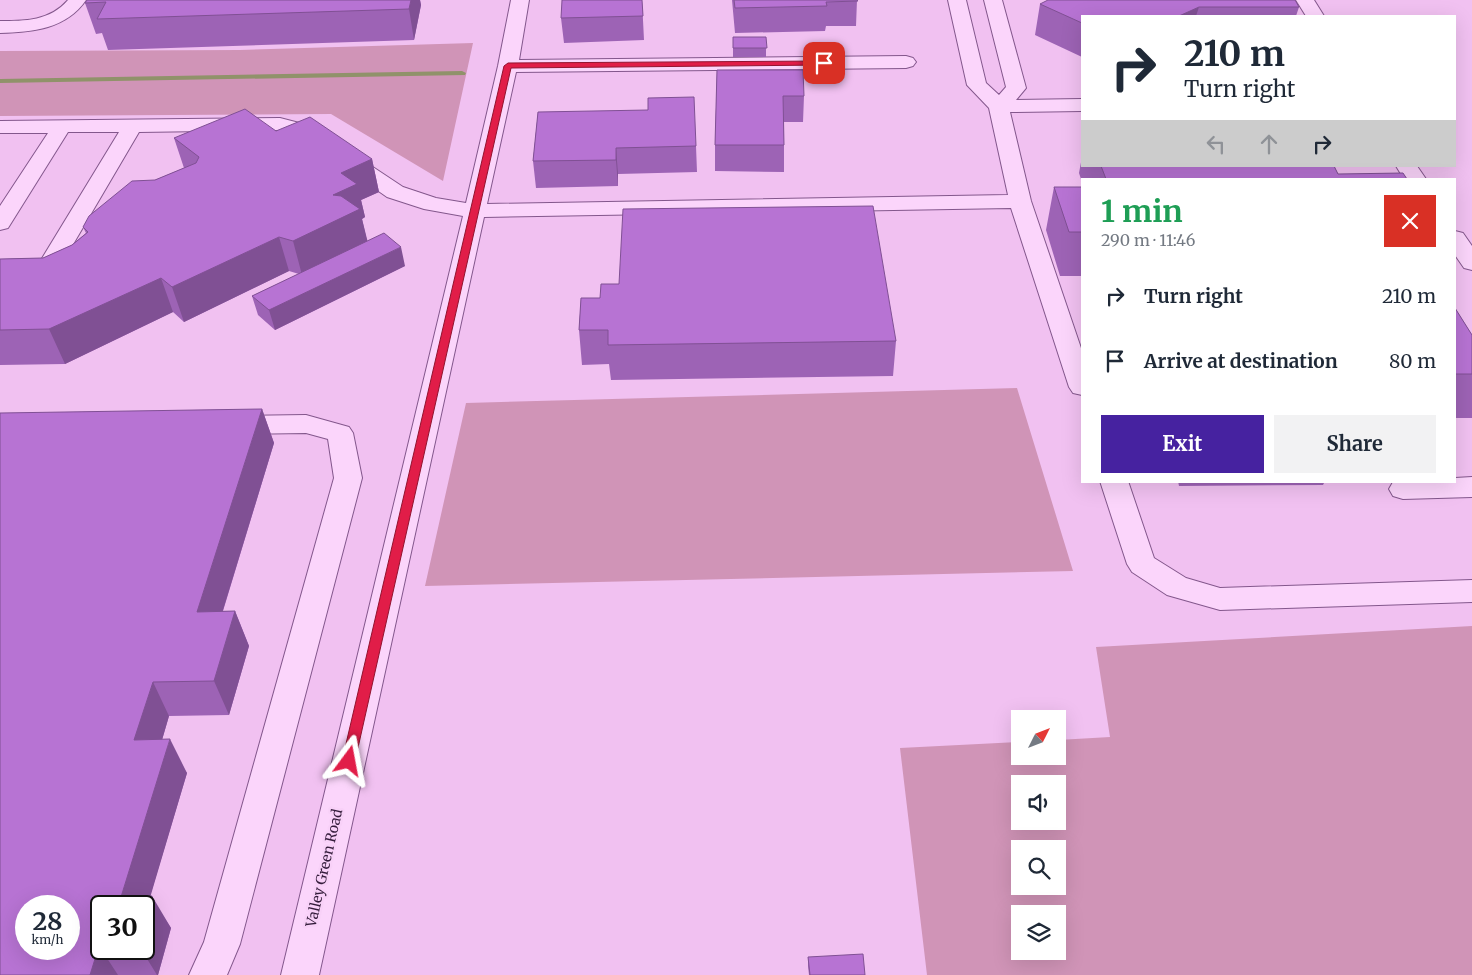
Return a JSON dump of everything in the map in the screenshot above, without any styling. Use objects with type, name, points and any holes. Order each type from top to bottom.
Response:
[{"type":"street","points":[[0,27],[32,27],[50,21],[70,11],[77,0]]},
{"type":"street","name":"Valley Green Road","points":[[300,975],[508,66],[520,0]]},
{"type":"street","points":[[957,0],[977,86],[999,106],[1020,201],[1081,384]]},
{"type":"street","points":[[993,0],[1016,88],[999,106]]},
{"type":"street","points":[[1305,0],[1314,15]]},
{"type":"street","points":[[508,66],[906,62]]},
{"type":"street","points":[[999,106],[1081,105]]},
{"type":"street","points":[[0,127],[280,124],[304,130],[395,192],[432,204],[475,211],[1020,201]]},
{"type":"street","points":[[0,275],[16,275],[50,265],[133,125]]},
{"type":"street","points":[[0,223],[62,126]]},
{"type":"street","points":[[1407,167],[1414,178]]},
{"type":"street","points":[[1456,239],[1472,263]]},
{"type":"street","points":[[208,425],[306,424],[340,433],[348,478],[222,944],[208,975]]},
{"type":"street","points":[[1115,483],[1142,564],[1177,587],[1220,599],[1472,591]]},
{"type":"street","points":[[1403,489],[1472,487]]},
{"type":"shaded area","points":[[473,43],[443,181],[331,114],[0,116],[0,51],[240,50]]},
{"type":"shaded area","points":[[1017,388],[1073,571],[425,586],[466,403]]},
{"type":"shaded area","points":[[1472,626],[1472,975],[927,975],[900,748],[1011,742],[1011,765],[1066,765],[1066,740],[1110,737],[1096,647]]},
{"type":"building","points":[[87,0],[411,0],[409,9],[97,19],[106,2],[85,3]]},
{"type":"building","points":[[562,0],[642,0],[643,16],[561,18]]},
{"type":"building","points":[[734,0],[858,1],[826,2],[827,6],[735,8]]},
{"type":"building","points":[[1048,0],[1295,0],[1299,7],[1199,7],[1181,15],[1081,15],[1081,23],[1040,4]]},
{"type":"building","points":[[733,37],[766,37],[767,48],[733,48]]},
{"type":"building","points":[[717,70],[803,70],[804,96],[783,96],[784,145],[715,145]]},
{"type":"building","points":[[694,97],[696,146],[616,148],[616,160],[533,161],[538,112],[648,110],[648,98]]},
{"type":"building","points":[[245,109],[276,131],[310,117],[372,159],[341,173],[357,184],[333,195],[341,196],[360,209],[293,241],[279,237],[172,287],[161,278],[49,329],[0,330],[0,259],[43,258],[72,245],[88,232],[83,227],[89,216],[132,181],[155,180],[196,163],[199,157],[174,138]]},
{"type":"building","points":[[1101,167],[1334,167],[1338,174],[1403,173],[1406,178],[1106,178]]},
{"type":"building","points":[[1054,187],[1081,187],[1081,232],[1069,232]]},
{"type":"building","points":[[873,206],[896,341],[608,345],[608,330],[579,330],[581,298],[600,298],[601,284],[619,284],[623,209]]},
{"type":"building","points":[[384,233],[401,247],[269,310],[252,296]]},
{"type":"building","points":[[1456,310],[1472,335],[1472,374],[1456,374]]},
{"type":"building","points":[[262,409],[197,612],[235,611],[214,681],[153,682],[134,740],[170,739],[122,895],[90,895],[90,960],[95,960],[90,975],[0,975],[0,413]]},
{"type":"building","points":[[863,954],[865,975],[810,975],[808,957]]},
{"type":"waterway","points":[[0,81],[462,73]]},
{"type":"route","points":[[349,761],[508,66],[824,63]]}]
